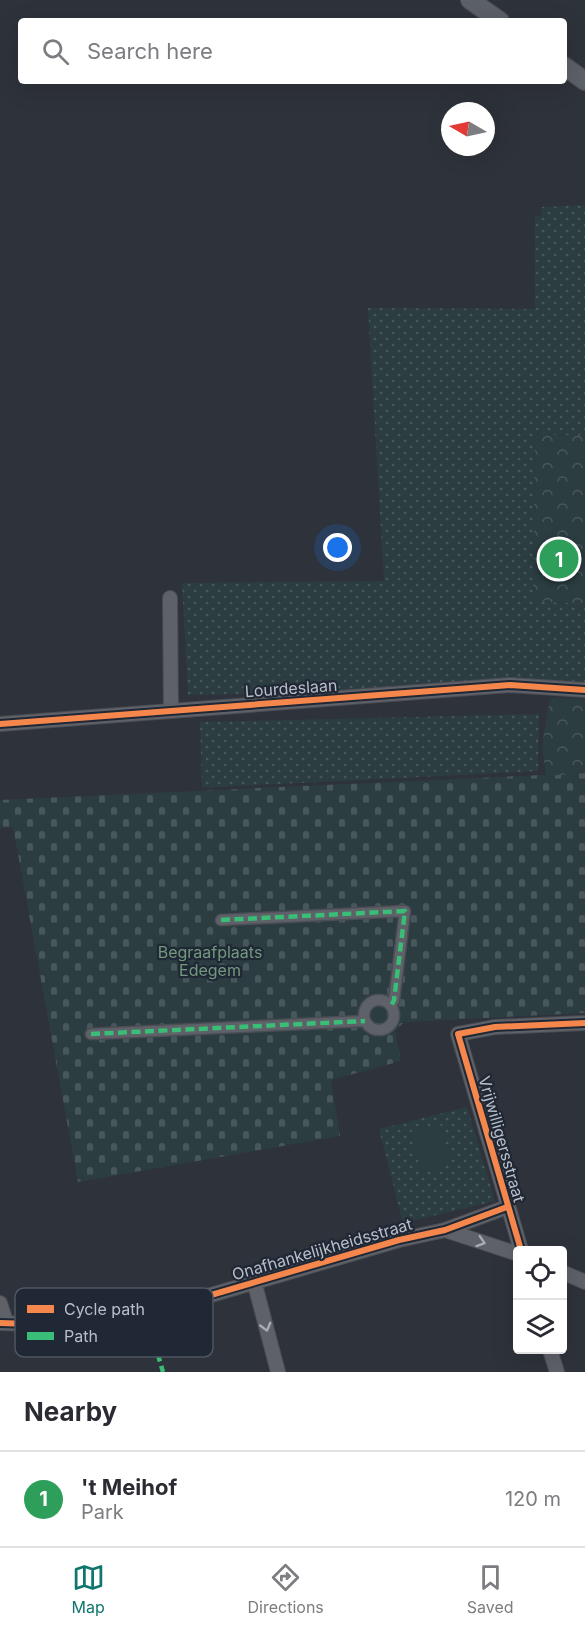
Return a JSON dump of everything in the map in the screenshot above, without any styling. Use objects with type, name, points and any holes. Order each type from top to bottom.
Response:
[{"type":"main road","points":[[470,0],[496,18]]},
{"type":"main road","points":[[567,68],[585,81]]},
{"type":"street","points":[[170,598],[171,711]]},
{"type":"street","name":"Lourdeslaan","points":[[0,724],[510,684],[585,690]]},
{"type":"street","points":[[221,920],[405,911],[394,1000],[391,1006]]},
{"type":"street","points":[[91,1034],[365,1022],[376,1030],[386,1028],[393,1021],[391,1006],[383,1000],[373,1001],[366,1007],[365,1022]]},
{"type":"street","name":"Vrijwilligersstraat","points":[[519,1246],[458,1035],[495,1027],[585,1023]]},
{"type":"street","name":"Onafhankelijkheidsstraat","points":[[213,1294],[399,1240],[446,1230],[507,1207]]},
{"type":"street","points":[[446,1230],[513,1252]]},
{"type":"street","points":[[567,1274],[585,1282]]},
{"type":"street","points":[[254,1281],[278,1372]]},
{"type":"street","points":[[0,1303],[3,1323]]},
{"type":"street","points":[[551,1354],[557,1372]]},
{"type":"green space","points":[[585,205],[585,436],[535,434],[533,601],[585,604],[585,689],[188,695],[182,583],[384,581],[368,308],[535,309],[535,216],[541,216],[542,207]]},
{"type":"green space","points":[[535,434],[585,436],[585,604],[533,601]]},
{"type":"green space","points":[[550,698],[585,699],[585,773],[546,776],[542,746]]},
{"type":"green space","points":[[539,714],[538,771],[202,788],[200,722]]},
{"type":"green space","name":"Begraafplaats Edegem","points":[[585,773],[585,1013],[404,1022],[395,1031],[401,1061],[331,1080],[340,1136],[78,1182],[13,827],[0,828],[0,800]]},
{"type":"green space","points":[[467,1107],[495,1201],[403,1223],[379,1129]]},
{"type":"green space","points":[[440,1123],[451,1164],[421,1172],[410,1132]]},
{"type":"marked path","points":[[221,920],[405,911],[394,1000],[391,1006]]},
{"type":"marked path","points":[[91,1034],[365,1021]]},
{"type":"marked path","points":[[159,1357],[163,1372]]},
{"type":"cycle path","points":[[0,724],[510,685],[585,690]]},
{"type":"cycle path","points":[[520,1246],[458,1034],[495,1027],[585,1023]]},
{"type":"cycle path","points":[[213,1294],[399,1240],[445,1230],[507,1207]]},
{"type":"cycle path","points":[[0,1323],[15,1323]]},
{"type":"place","name":"'t Meihof","points":[[559,559]]}]
